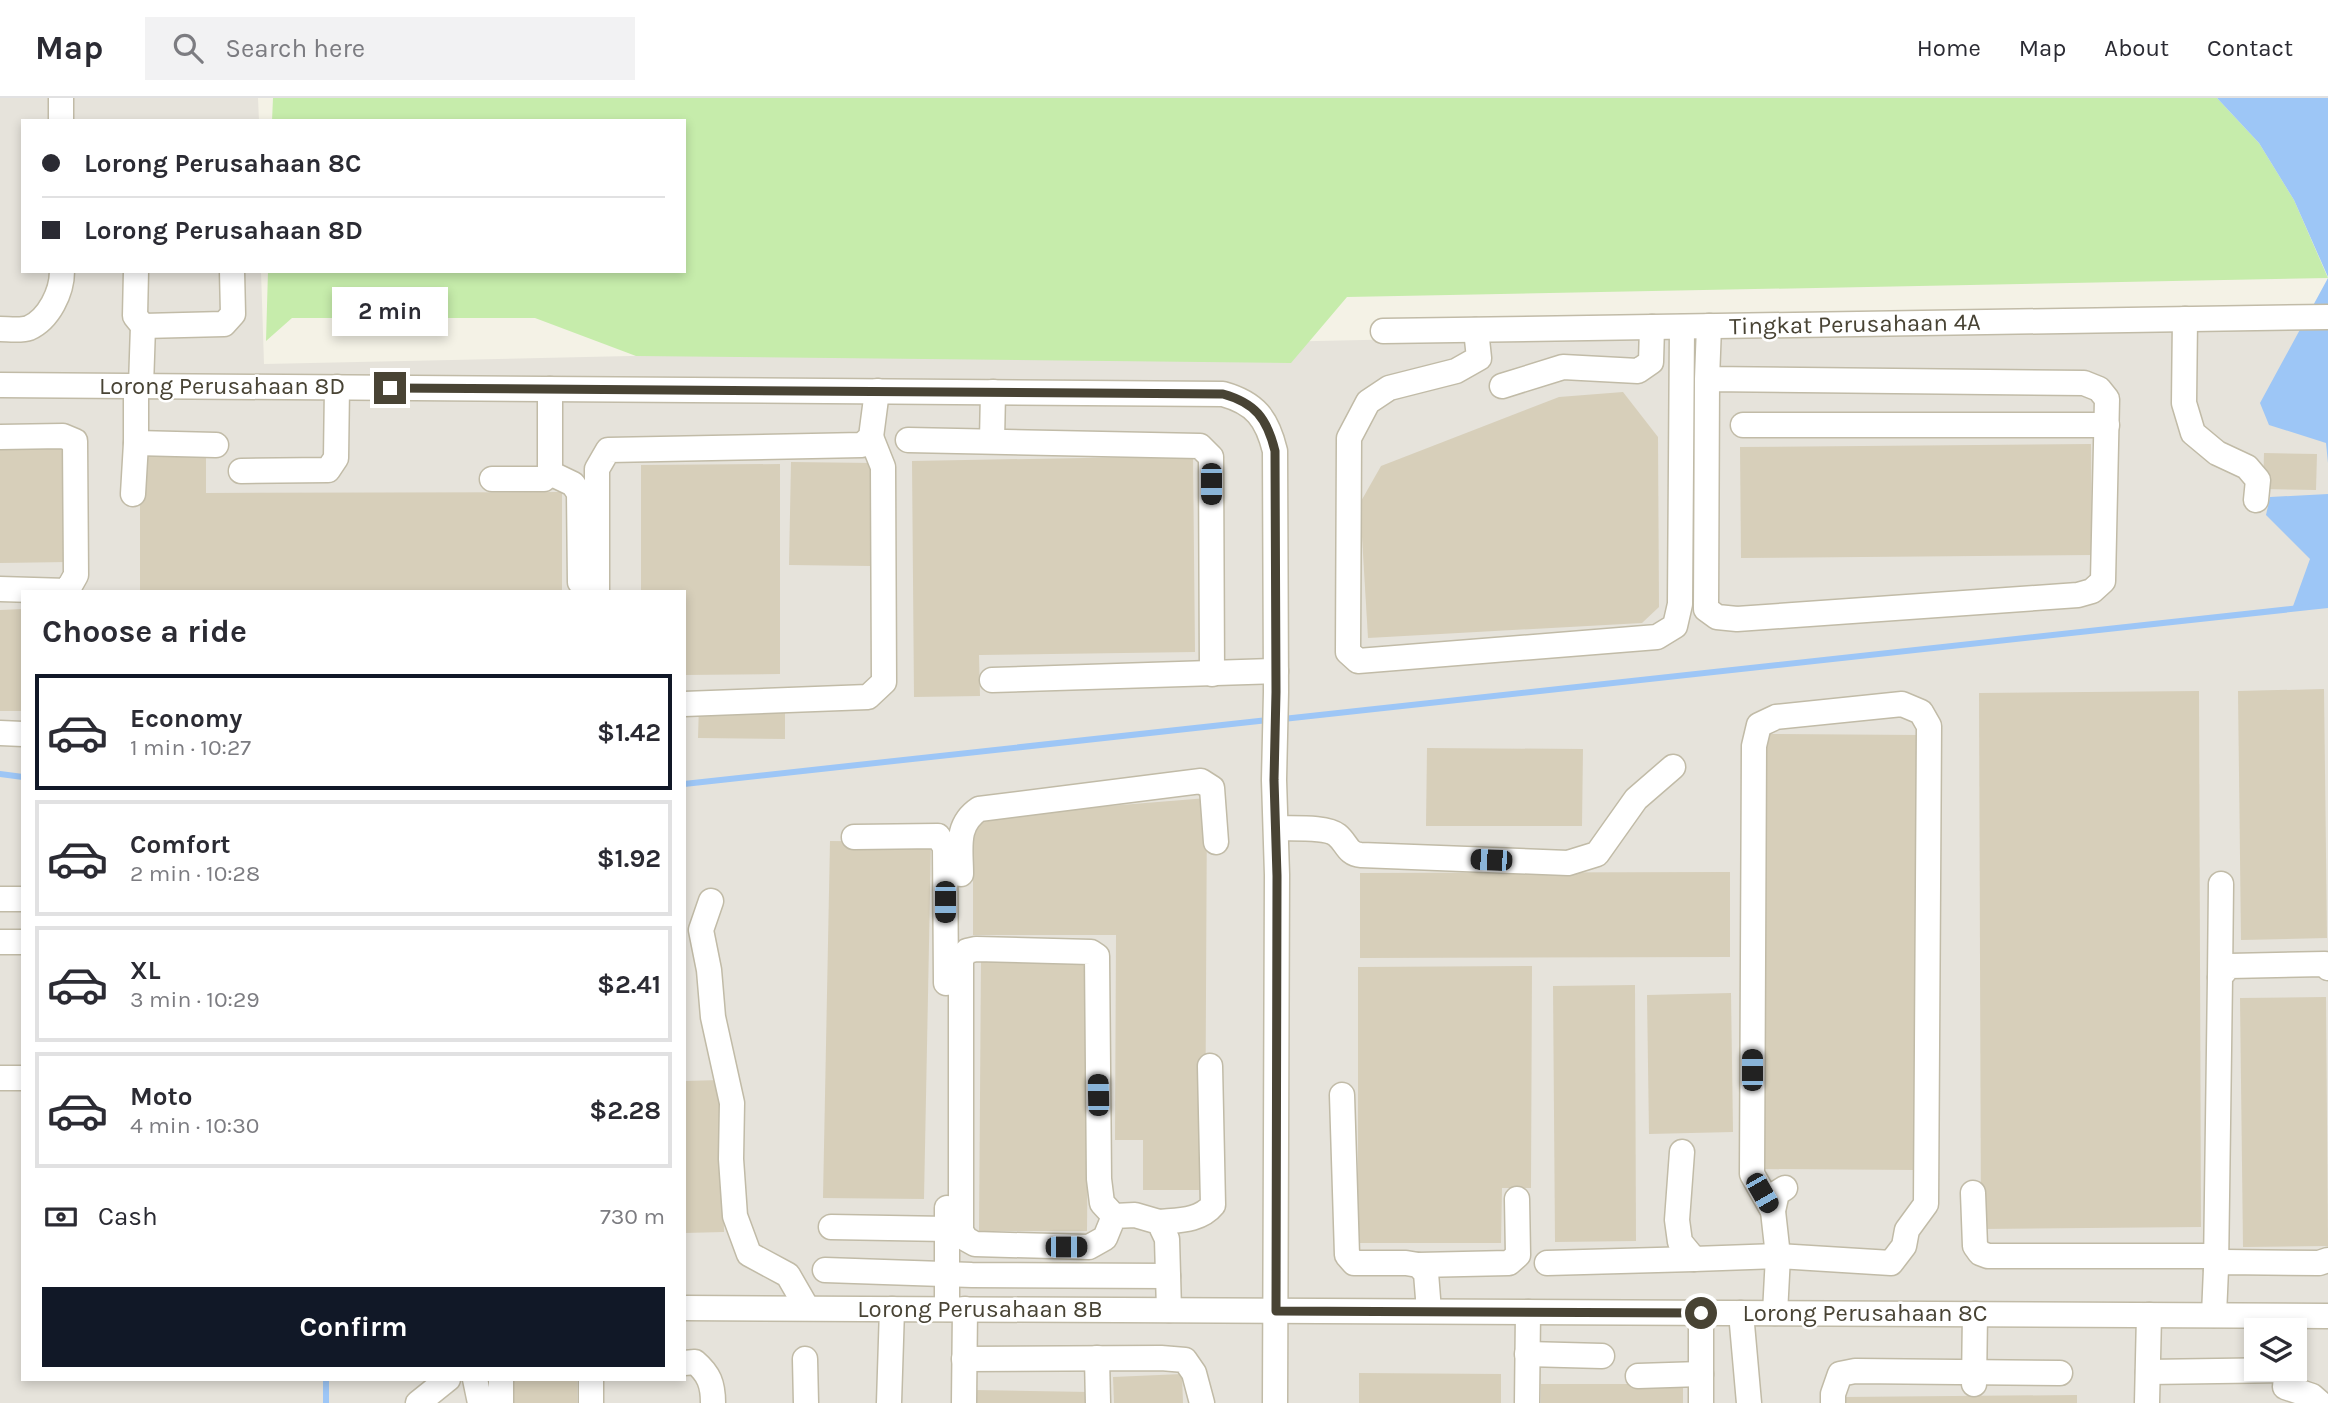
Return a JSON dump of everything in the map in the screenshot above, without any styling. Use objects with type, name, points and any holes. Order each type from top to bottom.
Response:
[{"type":"street","points":[[61,98],[61,119]]},
{"type":"street","points":[[0,329],[28,328],[50,311],[62,273]]},
{"type":"street","points":[[133,494],[142,326],[135,316],[136,273]]},
{"type":"street","points":[[142,326],[224,324],[233,314],[232,273]]},
{"type":"street","name":"Tingkat Perusahaan 4A","points":[[1383,331],[2328,317]]},
{"type":"street","points":[[2185,319],[2184,403],[2193,433],[2217,453],[2247,467],[2258,480],[2256,500]]},
{"type":"street","points":[[1707,379],[2084,383],[2099,389],[2108,399],[2103,581],[2092,591],[2078,594],[1737,619],[1717,617],[1706,609],[1707,379],[1709,326]]},
{"type":"street","points":[[1502,386],[1563,367],[1638,371],[1651,362],[1652,327]]},
{"type":"street","points":[[1476,330],[1479,358],[1456,371],[1389,388],[1368,402],[1349,438],[1348,652],[1358,662],[1657,637],[1675,626],[1680,604],[1682,327]]},
{"type":"street","name":"Lorong Perusahaan 8D","points":[[0,385],[1223,394],[1241,399],[1258,412],[1270,429],[1275,451],[1276,681]]},
{"type":"street","points":[[241,471],[328,470],[336,458],[337,387]]},
{"type":"street","points":[[492,479],[544,479],[550,473],[550,389]]},
{"type":"street","points":[[686,704],[868,698],[884,682],[883,467],[871,437],[877,391]]},
{"type":"street","points":[[992,441],[993,392]]},
{"type":"street","points":[[1743,425],[2107,425]]},
{"type":"street","points":[[0,437],[63,436],[75,442],[76,575],[68,590]]},
{"type":"street","points":[[597,590],[597,469],[608,450],[862,445],[871,437]]},
{"type":"street","points":[[908,440],[1199,446],[1211,457],[1212,674]]},
{"type":"street","points":[[136,443],[216,445]]},
{"type":"street","points":[[550,473],[573,484],[579,493],[580,590]]},
{"type":"street","points":[[0,589],[34,590]]},
{"type":"street","points":[[992,680],[1212,674],[1276,681],[1275,1403]]},
{"type":"street","points":[[1547,1263],[1778,1256],[1891,1263],[1903,1247],[1907,1230],[1926,1204],[1929,726],[1921,712],[1902,704],[1776,717],[1759,725],[1754,746],[1752,1174],[1773,1211]]},
{"type":"street","points":[[0,733],[21,734]]},
{"type":"street","points":[[1276,828],[1329,831],[1338,835],[1354,855],[1568,863],[1597,854],[1636,799],[1673,767]]},
{"type":"street","points":[[1114,1216],[1105,1238],[1088,1247],[975,1244],[966,1239],[961,1231],[961,832],[968,817],[979,809],[1201,781],[1212,788],[1216,842]]},
{"type":"street","points":[[854,837],[938,836],[945,847],[947,1273],[964,1359],[964,1403]]},
{"type":"street","points":[[2214,1315],[2221,884]]},
{"type":"street","points":[[0,899],[21,899]]},
{"type":"street","points":[[710,901],[701,930],[709,970],[715,1028],[732,1103],[731,1159],[735,1216],[749,1254],[788,1275],[807,1308]]},
{"type":"street","points":[[0,942],[21,942]]},
{"type":"street","points":[[961,959],[967,951],[976,949],[1091,952],[1097,956],[1099,1179],[1102,1203],[1114,1216]]},
{"type":"street","points":[[2220,977],[2229,966],[2325,964],[2328,968]]},
{"type":"street","points":[[1114,1216],[1135,1215],[1159,1222],[1194,1218],[1206,1213],[1213,1205],[1210,1066]]},
{"type":"street","points":[[0,1077],[21,1078]]},
{"type":"street","points":[[1342,1095],[1347,1255],[1354,1263],[1509,1264],[1518,1255],[1517,1199]]},
{"type":"street","points":[[1682,1152],[1677,1220],[1680,1242],[1694,1259]]},
{"type":"street","points":[[1774,1313],[1778,1256],[1773,1211],[1777,1192],[1785,1188]]},
{"type":"street","points":[[1973,1193],[1975,1246],[1980,1253],[1989,1256],[2216,1262],[2319,1263],[2328,1260]]},
{"type":"street","points":[[1159,1222],[1167,1239],[1169,1310]]},
{"type":"street","points":[[831,1227],[947,1229]]},
{"type":"street","points":[[1418,1265],[1426,1273],[1429,1311]]},
{"type":"street","points":[[825,1270],[1168,1276]]},
{"type":"street","name":"Lorong Perusahaan 8B","points":[[686,1308],[1276,1311]]},
{"type":"street","points":[[889,1403],[892,1309]]},
{"type":"street","name":"Lorong Perusahaan 8C","points":[[1276,1311],[2214,1315],[2244,1318]]},
{"type":"street","points":[[1527,1403],[1528,1312]]},
{"type":"street","points":[[1701,1313],[1701,1403]]},
{"type":"street","points":[[1741,1313],[1749,1403]]},
{"type":"street","points":[[1974,1378],[1975,1314]]},
{"type":"street","points":[[2147,1403],[2149,1315]]},
{"type":"street","name":"Lorong Perusahaan 8C","points":[[2307,1320],[2328,1316]]},
{"type":"street","points":[[1527,1354],[1602,1356]]},
{"type":"street","points":[[1097,1358],[1098,1403]]},
{"type":"street","points":[[805,1359],[806,1403]]},
{"type":"street","points":[[964,1359],[1185,1360],[1194,1373],[1202,1403]]},
{"type":"street","points":[[686,1363],[695,1362],[708,1374],[713,1403]]},
{"type":"street","points":[[2148,1372],[2244,1370]]},
{"type":"street","points":[[1833,1403],[1840,1374],[1855,1371],[1974,1378],[2060,1373]]},
{"type":"street","points":[[1638,1376],[1701,1374]]},
{"type":"street","points":[[418,1403],[446,1381]]},
{"type":"street","points":[[475,1381],[480,1403]]},
{"type":"street","points":[[501,1381],[501,1403]]},
{"type":"street","points":[[591,1381],[591,1403]]},
{"type":"street","points":[[2286,1381],[2285,1388],[2312,1396],[2320,1403]]},
{"type":"shaded area","points":[[0,98],[258,98],[259,119],[21,119],[21,273],[261,273],[264,364],[2328,319],[2328,1403],[0,1403]]},
{"type":"green space","points":[[273,98],[2217,98],[2259,143],[2294,200],[2328,278],[1347,297],[1291,363],[636,356],[535,318],[292,318],[266,341],[268,273],[686,273],[686,119],[272,119]]},
{"type":"water","points":[[2217,98],[2328,98],[2328,277],[2294,200],[2259,143]]},
{"type":"water","points":[[2328,278],[2328,463],[2326,443],[2269,425],[2260,403]]},
{"type":"water","points":[[2328,494],[2328,605],[2292,609],[2310,559],[2266,515],[2270,497]]},
{"type":"building","points":[[1623,392],[1658,437],[1659,607],[1642,623],[1368,638],[1360,503],[1381,466],[1559,397]]},
{"type":"building","points":[[2091,444],[2092,555],[1741,558],[1740,447]]},
{"type":"building","points":[[66,448],[68,562],[0,563],[0,450]]},
{"type":"building","points":[[2264,453],[2317,454],[2316,490],[2263,489]]},
{"type":"building","points":[[140,456],[206,456],[206,493],[562,492],[562,590],[140,590]]},
{"type":"building","points":[[1193,456],[1195,652],[979,655],[980,696],[914,697],[912,461]]},
{"type":"building","points":[[791,462],[873,463],[871,566],[789,565]]},
{"type":"building","points":[[780,464],[780,674],[686,675],[686,590],[641,590],[641,465]]},
{"type":"building","points":[[21,609],[21,711],[0,711],[0,610]]},
{"type":"building","points":[[2324,689],[2327,938],[2241,940],[2238,691]]},
{"type":"building","points":[[2199,691],[2201,1227],[1981,1229],[1979,693]]},
{"type":"building","points":[[699,705],[785,706],[785,739],[698,738]]},
{"type":"building","points":[[1764,734],[1920,735],[1916,1170],[1760,1169]]},
{"type":"building","points":[[1427,748],[1583,749],[1582,826],[1426,826]]},
{"type":"building","points":[[1207,798],[1205,1190],[1143,1190],[1143,1140],[1115,1140],[1116,935],[973,935],[973,817]]},
{"type":"building","points":[[830,841],[931,842],[924,1199],[823,1198]]},
{"type":"building","points":[[1730,872],[1730,957],[1360,958],[1360,873]]},
{"type":"building","points":[[981,961],[1089,961],[1087,1231],[979,1231]]},
{"type":"building","points":[[1532,966],[1531,1188],[1502,1188],[1501,1243],[1358,1243],[1358,967]]},
{"type":"building","points":[[1635,985],[1636,1241],[1555,1242],[1553,986]]},
{"type":"building","points":[[1731,993],[1733,1132],[1649,1134],[1647,995]]},
{"type":"building","points":[[2326,997],[2328,1246],[2243,1247],[2240,998]]},
{"type":"building","points":[[721,1080],[724,1232],[686,1233],[686,1081]]},
{"type":"building","points":[[1359,1373],[1501,1374],[1501,1403],[1359,1403]]},
{"type":"building","points":[[1182,1374],[1183,1403],[1114,1403],[1113,1377]]},
{"type":"building","points":[[510,1381],[577,1381],[577,1403],[510,1403]]},
{"type":"building","points":[[1541,1384],[1683,1384],[1683,1403],[1541,1403]]},
{"type":"building","points":[[974,1390],[1090,1392],[1090,1403],[973,1403]]},
{"type":"building","points":[[2077,1395],[2077,1403],[1844,1403],[1844,1397]]},
{"type":"waterway","points":[[1283,719],[2328,605]]},
{"type":"waterway","points":[[686,784],[1268,720]]},
{"type":"waterway","points":[[0,774],[21,777]]},
{"type":"waterway","points":[[326,1381],[326,1403]]},
{"type":"route","points":[[390,388],[1223,394],[1241,399],[1258,412],[1270,429],[1275,451],[1276,1311],[1701,1313]]}]
